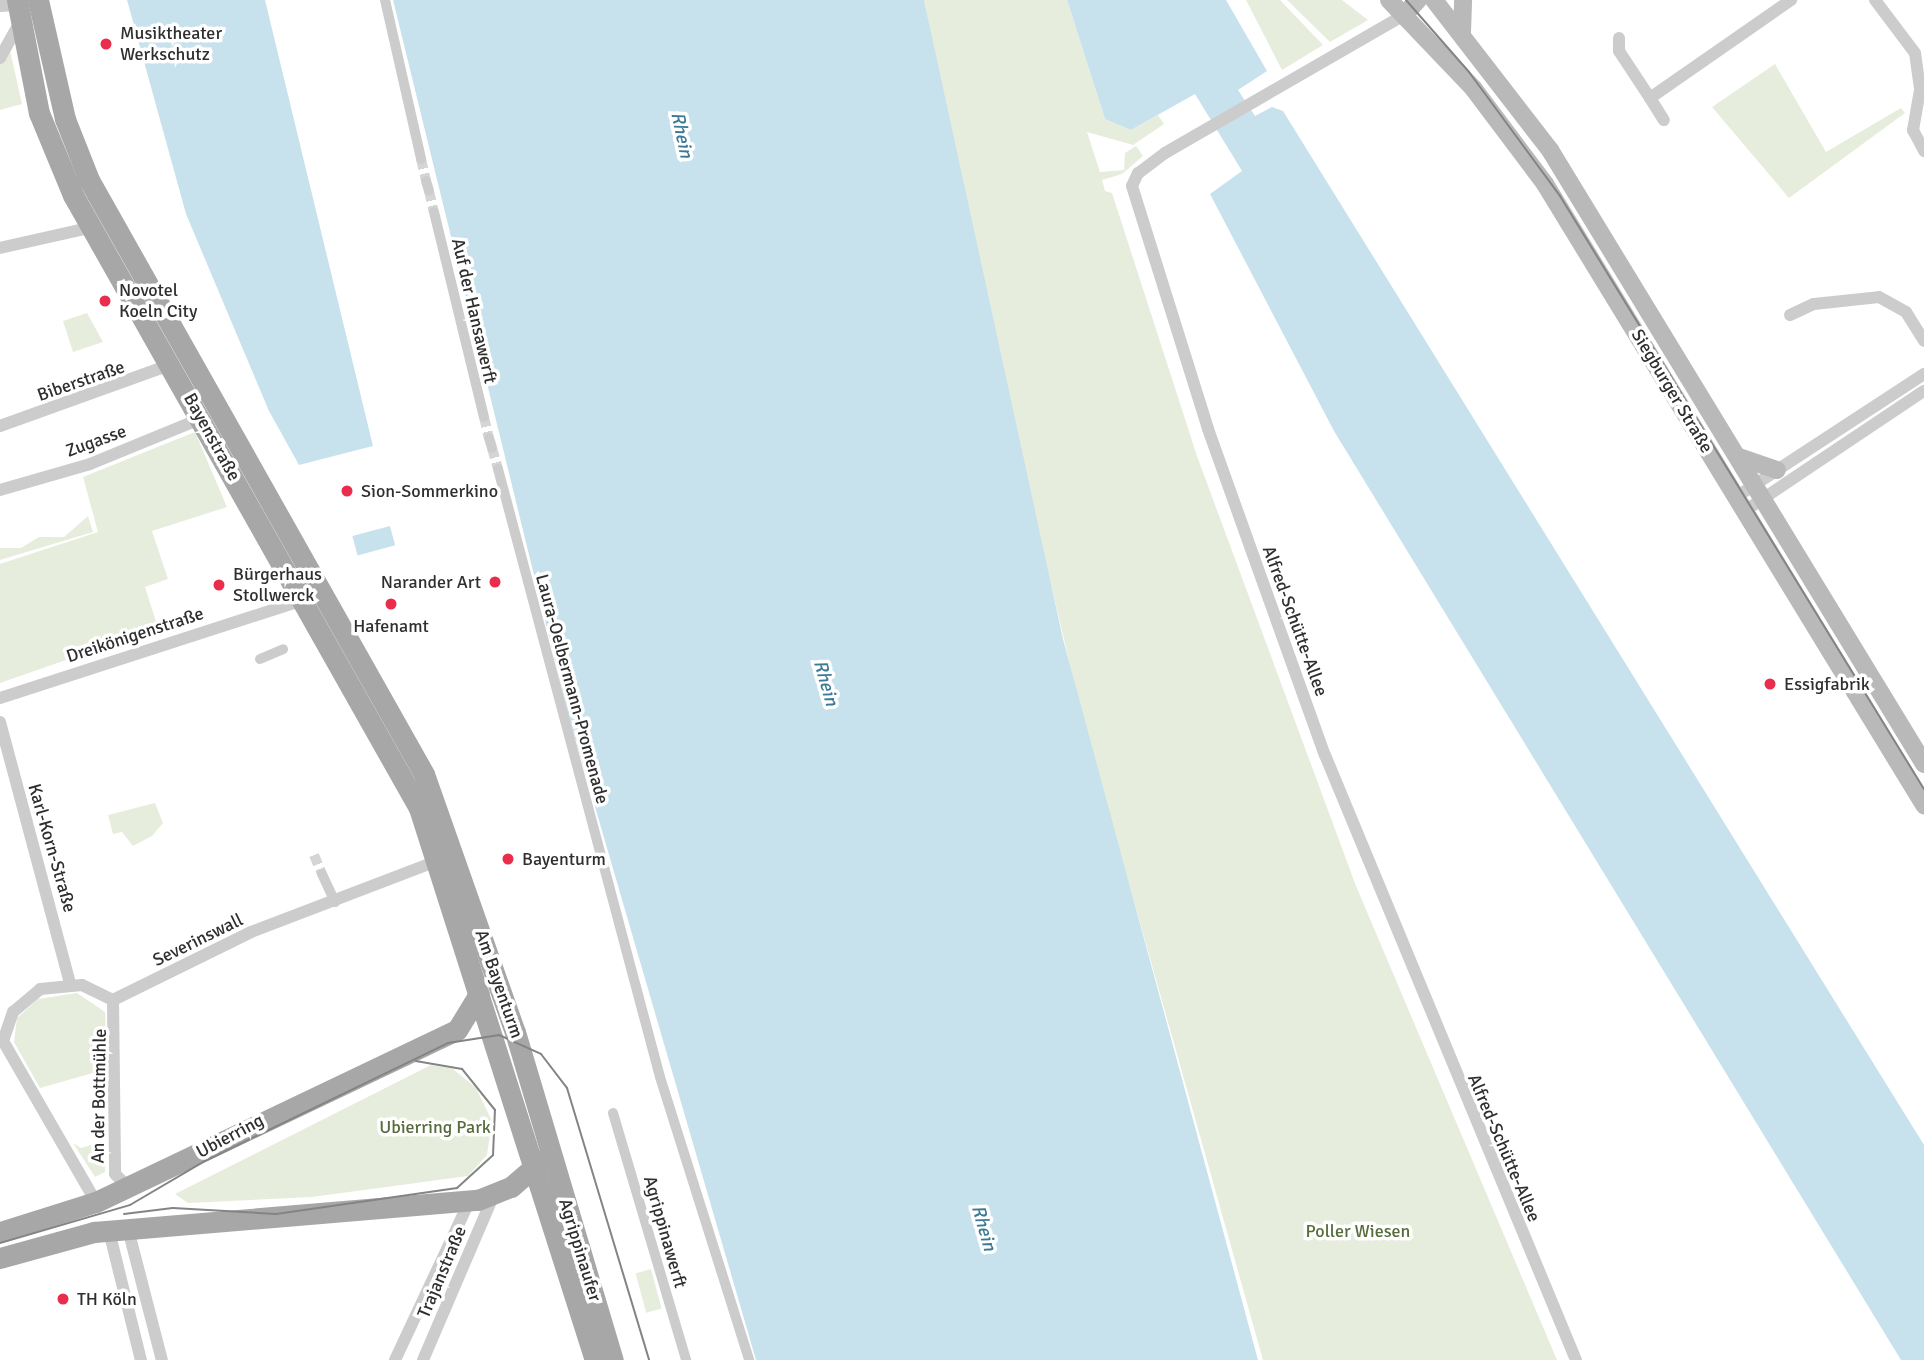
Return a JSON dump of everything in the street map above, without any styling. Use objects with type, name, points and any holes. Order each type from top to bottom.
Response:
[{"type":"main road","name":"Siegburger Straße","points":[[1389,0],[1473,88],[1545,184],[1924,805]]},
{"type":"main road","points":[[1404,15],[1418,0]]},
{"type":"main road","points":[[1462,32],[1463,0]]},
{"type":"main road","name":"Siegburger Straße","points":[[1439,1],[1550,150],[1740,457],[1924,764]]},
{"type":"main road","points":[[1404,15],[1439,1]]},
{"type":"main road","name":"Bayenstraße","points":[[22,7],[102,205],[409,783],[437,861]]},
{"type":"main road","name":"Bayenstraße","points":[[22,7],[43,124],[80,206],[201,418],[407,742],[444,831]]},
{"type":"main road","points":[[80,206],[102,205]]},
{"type":"main road","points":[[1740,457],[1777,470]]},
{"type":"main road","name":"Am Bayenturm","points":[[444,831],[459,899],[489,991],[515,1032],[545,1141]]},
{"type":"main road","name":"Am Bayenturm","points":[[437,861],[459,899]]},
{"type":"main road","points":[[489,991],[457,1030],[492,1040],[508,1052],[528,1078]]},
{"type":"main road","name":"Am Bayenturm","points":[[489,991],[492,1040],[533,1170]]},
{"type":"main road","name":"Ubierring","points":[[0,1232],[111,1195],[457,1030]]},
{"type":"main road","points":[[493,1197],[533,1170],[545,1141]]},
{"type":"main road","name":"Agrippinaufer","points":[[545,1141],[613,1360]]},
{"type":"main road","name":"Agrippinaufer","points":[[533,1170],[592,1351]]},
{"type":"main road","points":[[111,1195],[118,1200],[118,1230]]},
{"type":"main road","points":[[0,1258],[118,1230],[469,1202],[493,1197],[544,1201]]},
{"type":"street","points":[[385,0],[421,159]]},
{"type":"street","points":[[1650,97],[1791,0]]},
{"type":"street","points":[[1875,0],[1916,53],[1922,109],[1913,130],[1924,150]]},
{"type":"street","points":[[0,58],[22,7]]},
{"type":"street","name":"Alfred-Schütte-Allee","points":[[1404,15],[1249,102],[1178,146],[1132,181],[1169,315],[1362,849],[1576,1360]]},
{"type":"street","points":[[1619,38],[1619,51],[1664,120]]},
{"type":"street","name":"Auf der Hansawerft","points":[[434,212],[484,416]]},
{"type":"street","points":[[0,248],[93,227]]},
{"type":"street","points":[[1790,315],[1814,304],[1879,297],[1906,312],[1924,341]]},
{"type":"street","name":"Biberstraße","points":[[0,426],[172,364]]},
{"type":"street","points":[[1741,503],[1924,374]]},
{"type":"street","points":[[1760,491],[1777,470],[1924,391]]},
{"type":"street","name":"Zugasse","points":[[0,490],[90,464],[201,418]]},
{"type":"street","name":"Laura-Oelbermann-Promenade","points":[[498,469],[591,839],[749,1360]]},
{"type":"street","name":"Dreikönigenstraße","points":[[0,698],[312,596]]},
{"type":"street","points":[[260,659],[283,649]]},
{"type":"street","name":"Karl-Korn-Straße","points":[[0,722],[70,984]]},
{"type":"street","name":"Severinswall","points":[[113,1000],[239,937],[437,861]]},
{"type":"street","points":[[322,874],[335,902]]},
{"type":"street","points":[[1,1042],[13,1012],[30,995],[70,984],[94,987],[113,1000]]},
{"type":"street","name":"An der Bottmühle","points":[[111,1195],[115,1174],[113,1000]]},
{"type":"street","name":"An der Bottmühle","points":[[1,1042],[111,1195]]},
{"type":"street","name":"Agrippinawerft","points":[[613,1113],[686,1360]]},
{"type":"street","name":"Trajanstraße","points":[[423,1360],[493,1197]]},
{"type":"street","name":"Trajanstraße","points":[[395,1360],[469,1202]]},
{"type":"street","points":[[118,1230],[141,1360]]},
{"type":"street","points":[[118,1230],[162,1360]]},
{"type":"green space","name":"Poller Wiesen","points":[[924,0],[1067,0],[1105,119],[1131,130],[1158,115],[1164,124],[1133,145],[1087,132],[1100,172],[1124,170],[1125,153],[1136,146],[1143,156],[1122,174],[1102,180],[1105,191],[1112,193],[1197,456],[1356,886],[1557,1360],[1263,1360],[1083,720],[1000,368]]},
{"type":"green space","points":[[1246,0],[1280,0],[1323,45],[1282,70]]},
{"type":"green space","points":[[1287,0],[1342,0],[1368,20],[1330,42]]},
{"type":"green space","points":[[9,46],[22,104],[0,110],[0,65]]},
{"type":"green space","points":[[1775,64],[1826,152],[1901,108],[1905,113],[1789,198],[1712,107]]},
{"type":"green space","points":[[87,313],[103,342],[73,352],[63,321]]},
{"type":"green space","points":[[195,432],[227,507],[152,531],[168,579],[145,587],[158,628],[0,683],[0,564],[98,532],[83,477]]},
{"type":"green space","points":[[88,516],[93,532],[0,560],[0,548],[21,548],[39,537],[64,537]]},
{"type":"green space","points":[[155,803],[163,823],[152,836],[133,846],[122,832],[113,834],[108,815]]},
{"type":"green space","points":[[77,993],[105,1012],[107,1069],[40,1088],[14,1042],[17,1018],[38,999]]},
{"type":"green space","name":"Ubierring Park","points":[[431,1065],[453,1069],[476,1088],[492,1121],[487,1155],[468,1176],[312,1197],[188,1203],[175,1194]]},
{"type":"green space","points":[[106,1133],[105,1172],[95,1177],[73,1143],[81,1148],[102,1142]]},
{"type":"green space","points":[[651,1269],[662,1309],[646,1313],[636,1273]]},
{"type":"water","points":[[127,0],[265,0],[373,446],[299,465],[269,411],[186,214]]},
{"type":"water","name":"Rhein","points":[[393,0],[924,0],[1063,639],[1258,1360],[756,1360],[568,714]]},
{"type":"water","points":[[1067,0],[1226,0],[1267,71],[1238,90],[1255,116],[1272,107],[1283,111],[1924,1145],[1924,1360],[1901,1360],[1334,431],[1210,194],[1242,171],[1195,94],[1131,130],[1105,119]]},
{"type":"water","points":[[390,526],[395,545],[358,555],[352,536]]},
{"type":"tunnel","points":[[421,159],[426,181]]},
{"type":"tunnel","points":[[429,191],[434,212]]},
{"type":"tunnel","points":[[484,417],[489,438]]},
{"type":"tunnel","points":[[492,448],[498,469]]},
{"type":"tunnel","points":[[314,855],[322,874]]},
{"type":"tram line","points":[[1406,0],[1469,72],[1560,196],[1924,789]]},
{"type":"tram line","points":[[0,1243],[130,1205],[205,1161],[448,1043],[499,1035],[541,1054],[567,1088],[649,1360]]},
{"type":"tram line","points":[[124,1214],[173,1208],[276,1214],[457,1188],[493,1155],[495,1110],[462,1069],[416,1061]]},
{"type":"place","name":"Musiktheater Werkschutz","points":[[106,44]]},
{"type":"place","name":"Novotel Koeln City","points":[[105,301]]},
{"type":"place","name":"Sion-Sommerkino","points":[[347,491]]},
{"type":"place","name":"Narander Art","points":[[495,582]]},
{"type":"place","name":"Bürgerhaus Stollwerck","points":[[219,585]]},
{"type":"place","name":"Hafenamt","points":[[391,604]]},
{"type":"place","name":"Essigfabrik","points":[[1770,684]]},
{"type":"place","name":"Bayenturm","points":[[508,859]]},
{"type":"place","name":"TH Köln","points":[[63,1299]]}]
